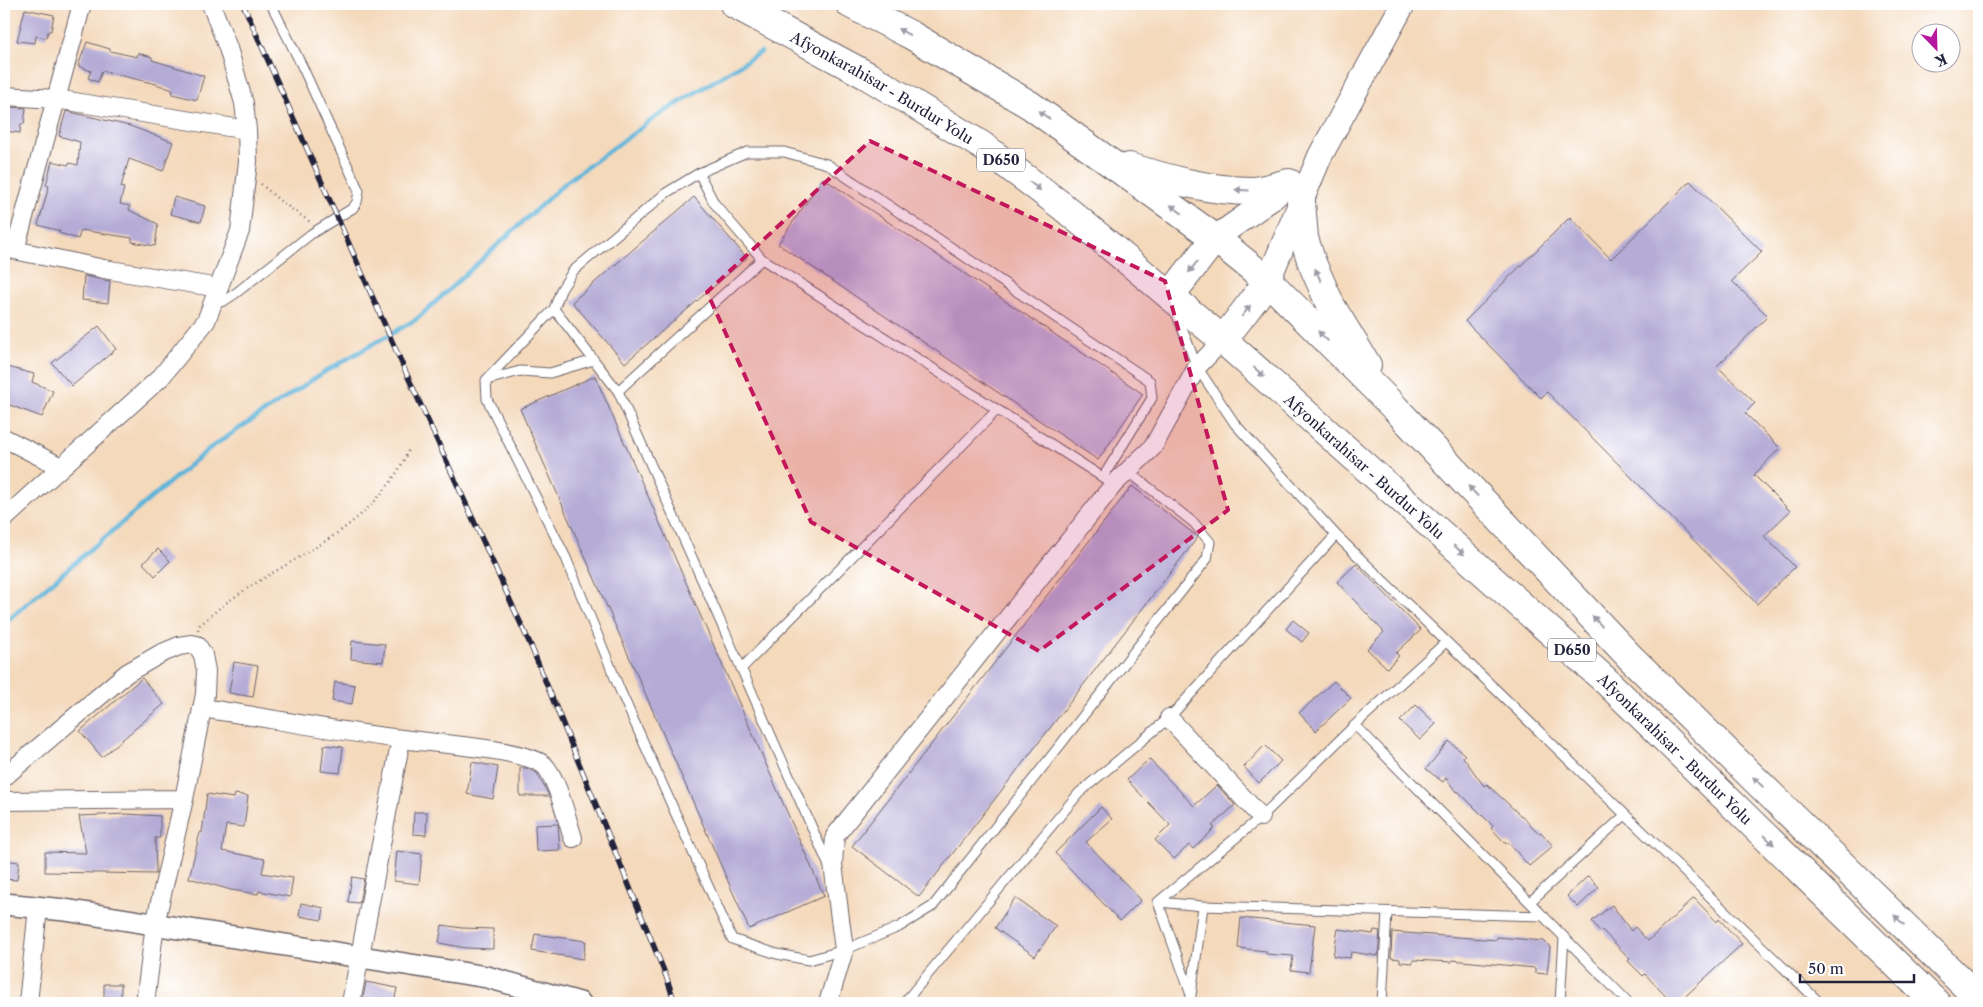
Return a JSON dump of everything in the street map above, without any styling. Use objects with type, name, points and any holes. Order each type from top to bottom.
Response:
[{"type":"highway","name":"Afyonkarahisar - Burdur Yolu","points":[[734,4],[868,76],[981,145],[1062,206],[1223,340],[1605,680],[1936,1003]]},
{"type":"highway","name":"D650","points":[[850,4],[911,35],[1030,105],[1216,238],[1268,281],[1395,408],[1630,657],[1979,999]]},
{"type":"highway","points":[[1110,161],[1172,180],[1216,188],[1295,193],[1304,238],[1312,263],[1331,306],[1395,408]]},
{"type":"highway","points":[[1170,296],[1216,238]]},
{"type":"highway","points":[[1223,340],[1268,281]]},
{"type":"main road","points":[[1268,281],[1295,193],[1320,156],[1403,4]]},
{"type":"main road","points":[[1216,238],[1272,198],[1295,193]]},
{"type":"street","points":[[82,4],[56,99],[10,249],[216,296]]},
{"type":"street","points":[[4,519],[161,377],[206,321],[240,232],[247,172],[247,130],[244,103],[211,4]]},
{"type":"street","points":[[4,96],[56,99],[247,130]]},
{"type":"street","points":[[828,1003],[844,950],[833,864],[835,836],[1108,481],[1128,471],[1153,447],[1197,367],[1223,340]]},
{"type":"street","points":[[4,438],[61,467]]},
{"type":"street","points":[[4,777],[127,673],[160,654],[179,646],[192,644],[197,646],[203,655],[206,671],[202,708],[184,799],[155,924],[145,1003]]},
{"type":"street","points":[[202,708],[534,758],[542,763],[552,774],[574,838]]},
{"type":"street","points":[[1169,718],[1261,817]]},
{"type":"street","points":[[351,1003],[401,739]]},
{"type":"street","points":[[4,801],[184,799]]},
{"type":"street","points":[[4,904],[155,924],[488,977],[553,1000],[580,1003]]},
{"type":"street","points":[[28,1003],[38,908]]},
{"type":"lane","points":[[216,296],[224,301],[320,228],[353,208],[358,202],[359,191],[272,4]]},
{"type":"lane","points":[[699,173],[714,203],[762,260],[1108,481],[1152,398],[1150,381],[827,164],[784,152],[747,152],[699,173],[666,193],[573,271],[560,290],[554,309],[486,380],[487,399],[566,558],[620,690],[732,939],[777,954],[809,960],[844,950],[899,927],[933,906],[1207,559],[1210,542],[1194,523],[1128,471]]},
{"type":"lane","points":[[618,391],[762,260]]},
{"type":"lane","points":[[1170,296],[1197,367],[1235,424],[1336,535],[1820,1003]]},
{"type":"lane","points":[[554,309],[618,391],[835,880]]},
{"type":"lane","points":[[486,380],[520,371],[550,373],[594,360]]},
{"type":"lane","points":[[741,668],[998,410]]},
{"type":"lane","points":[[904,1003],[1079,793],[1169,718],[1336,535]]},
{"type":"lane","points":[[1158,902],[1261,817],[1355,725],[1446,642]]},
{"type":"lane","points":[[1355,725],[1629,1003]]},
{"type":"lane","points":[[1530,902],[1625,815]]},
{"type":"lane","points":[[1158,902],[1203,906],[1544,916]]},
{"type":"lane","points":[[1158,902],[1190,999]]},
{"type":"lane","points":[[1190,999],[1203,906]]},
{"type":"lane","points":[[1382,1003],[1387,912]]},
{"type":"lane","points":[[1560,1003],[1564,937]]},
{"type":"path","points":[[247,172],[279,200],[320,228]]},
{"type":"path","points":[[192,644],[200,625],[226,603],[319,546],[373,504],[394,479],[409,448]]},
{"type":"highlighted area","points":[[870,141],[1165,281],[1228,510],[1039,651],[811,522],[707,292]]},
{"type":"building","points":[[25,9],[54,15],[51,31],[48,31],[46,38],[36,36],[35,43],[17,41]]},
{"type":"building","points":[[87,42],[110,49],[110,51],[137,57],[138,53],[152,57],[152,60],[204,76],[197,100],[172,94],[173,90],[156,84],[102,71],[98,82],[88,78],[91,71],[78,66]]},
{"type":"building","points":[[5,107],[26,108],[24,124],[21,124],[20,133],[4,131]]},
{"type":"building","points":[[66,111],[130,126],[173,142],[163,171],[129,159],[121,187],[124,188],[120,204],[130,206],[129,210],[158,224],[155,246],[132,242],[132,238],[81,230],[78,239],[59,233],[60,231],[38,225],[49,186],[46,185],[52,161],[68,165],[69,163],[78,165],[80,142],[59,136]]},
{"type":"building","points":[[823,178],[1143,394],[1098,460],[778,244]]},
{"type":"building","points":[[1690,181],[1762,252],[1732,281],[1768,316],[1717,366],[1755,403],[1745,413],[1780,448],[1754,475],[1790,511],[1764,536],[1795,567],[1757,604],[1547,392],[1541,398],[1465,321],[1570,217],[1611,259]]},
{"type":"building","points":[[174,197],[205,206],[201,222],[170,214]]},
{"type":"building","points":[[694,197],[747,258],[625,363],[572,302]]},
{"type":"building","points":[[84,276],[110,281],[108,303],[82,300]]},
{"type":"building","points":[[99,326],[116,349],[72,386],[52,363]]},
{"type":"building","points":[[4,366],[34,374],[32,382],[53,391],[42,417],[4,403]]},
{"type":"building","points":[[595,376],[824,896],[749,929],[520,409]]},
{"type":"building","points":[[1132,486],[1198,537],[919,897],[852,846]]},
{"type":"building","points":[[158,549],[170,561],[155,576],[143,563]]},
{"type":"building","points":[[1356,564],[1421,630],[1396,653],[1399,656],[1387,668],[1367,649],[1384,632],[1337,582]]},
{"type":"building","points":[[1293,620],[1309,633],[1302,642],[1286,629]]},
{"type":"building","points":[[352,641],[385,644],[383,662],[351,659]]},
{"type":"building","points":[[234,662],[258,666],[253,697],[229,693]]},
{"type":"building","points":[[142,678],[164,704],[102,757],[80,731]]},
{"type":"building","points":[[1334,681],[1351,698],[1316,731],[1299,713]]},
{"type":"building","points":[[335,682],[355,685],[352,704],[332,701]]},
{"type":"building","points":[[1416,705],[1436,724],[1420,740],[1400,721]]},
{"type":"building","points":[[1449,741],[1465,755],[1463,757],[1484,786],[1487,784],[1539,833],[1541,832],[1553,846],[1529,866],[1508,842],[1506,844],[1491,828],[1493,826],[1458,791],[1456,792],[1446,778],[1443,782],[1426,769]]},
{"type":"building","points":[[324,745],[343,747],[340,773],[321,771]]},
{"type":"building","points":[[1265,745],[1281,761],[1259,783],[1244,767]]},
{"type":"building","points":[[1149,759],[1194,806],[1217,785],[1235,805],[1212,826],[1215,828],[1193,849],[1189,845],[1174,859],[1155,840],[1170,825],[1127,780]]},
{"type":"building","points":[[472,762],[498,767],[493,799],[467,794]]},
{"type":"building","points":[[520,768],[526,768],[537,773],[549,796],[520,796]]},
{"type":"building","points":[[207,794],[234,798],[235,794],[248,796],[244,827],[226,825],[222,851],[265,859],[262,873],[293,878],[290,897],[259,891],[258,894],[231,890],[189,878],[200,832],[202,833]]},
{"type":"building","points":[[1101,807],[1112,819],[1086,842],[1141,900],[1120,921],[1055,853]]},
{"type":"building","points":[[414,812],[427,812],[426,835],[413,834]]},
{"type":"building","points":[[127,814],[160,816],[160,838],[155,838],[156,874],[45,872],[45,852],[86,853],[79,816]]},
{"type":"building","points":[[558,824],[560,850],[536,851],[535,825]]},
{"type":"building","points":[[397,851],[422,854],[419,884],[394,881]]},
{"type":"building","points":[[5,860],[19,862],[17,880],[4,879]]},
{"type":"building","points":[[1588,876],[1599,887],[1578,907],[1567,896]]},
{"type":"building","points":[[352,877],[364,879],[359,903],[348,902]]},
{"type":"building","points":[[1015,898],[1056,926],[1035,956],[995,928]]},
{"type":"building","points":[[1694,898],[1717,922],[1719,919],[1742,944],[1678,1003],[1672,1003],[1645,974],[1643,976],[1628,961],[1630,959],[1602,930],[1600,932],[1592,921],[1612,905],[1631,931],[1635,927],[1648,941]]},
{"type":"building","points":[[301,903],[324,908],[322,920],[299,916]]},
{"type":"building","points":[[1241,918],[1315,925],[1309,972],[1291,970],[1293,956],[1266,954],[1266,951],[1238,948]]},
{"type":"building","points":[[442,925],[493,929],[493,949],[466,948],[439,943]]},
{"type":"building","points":[[1338,929],[1373,934],[1374,930],[1380,931],[1378,956],[1351,952],[1350,958],[1333,956]]},
{"type":"building","points":[[1392,932],[1497,940],[1497,937],[1544,941],[1550,947],[1547,974],[1535,973],[1535,968],[1452,960],[1452,962],[1413,960],[1413,963],[1400,962],[1400,959],[1391,958]]},
{"type":"building","points":[[535,934],[586,941],[583,959],[532,951]]},
{"type":"building","points":[[366,982],[397,988],[394,1003],[362,1003]]},
{"type":"building","points":[[104,984],[121,984],[121,999],[104,999]]},
{"type":"waterway","points":[[4,623],[210,448],[326,371],[417,319],[566,182],[656,117],[761,52]]},
{"type":"railway","points":[[243,4],[403,366],[531,646],[666,976],[675,1003]]}]
